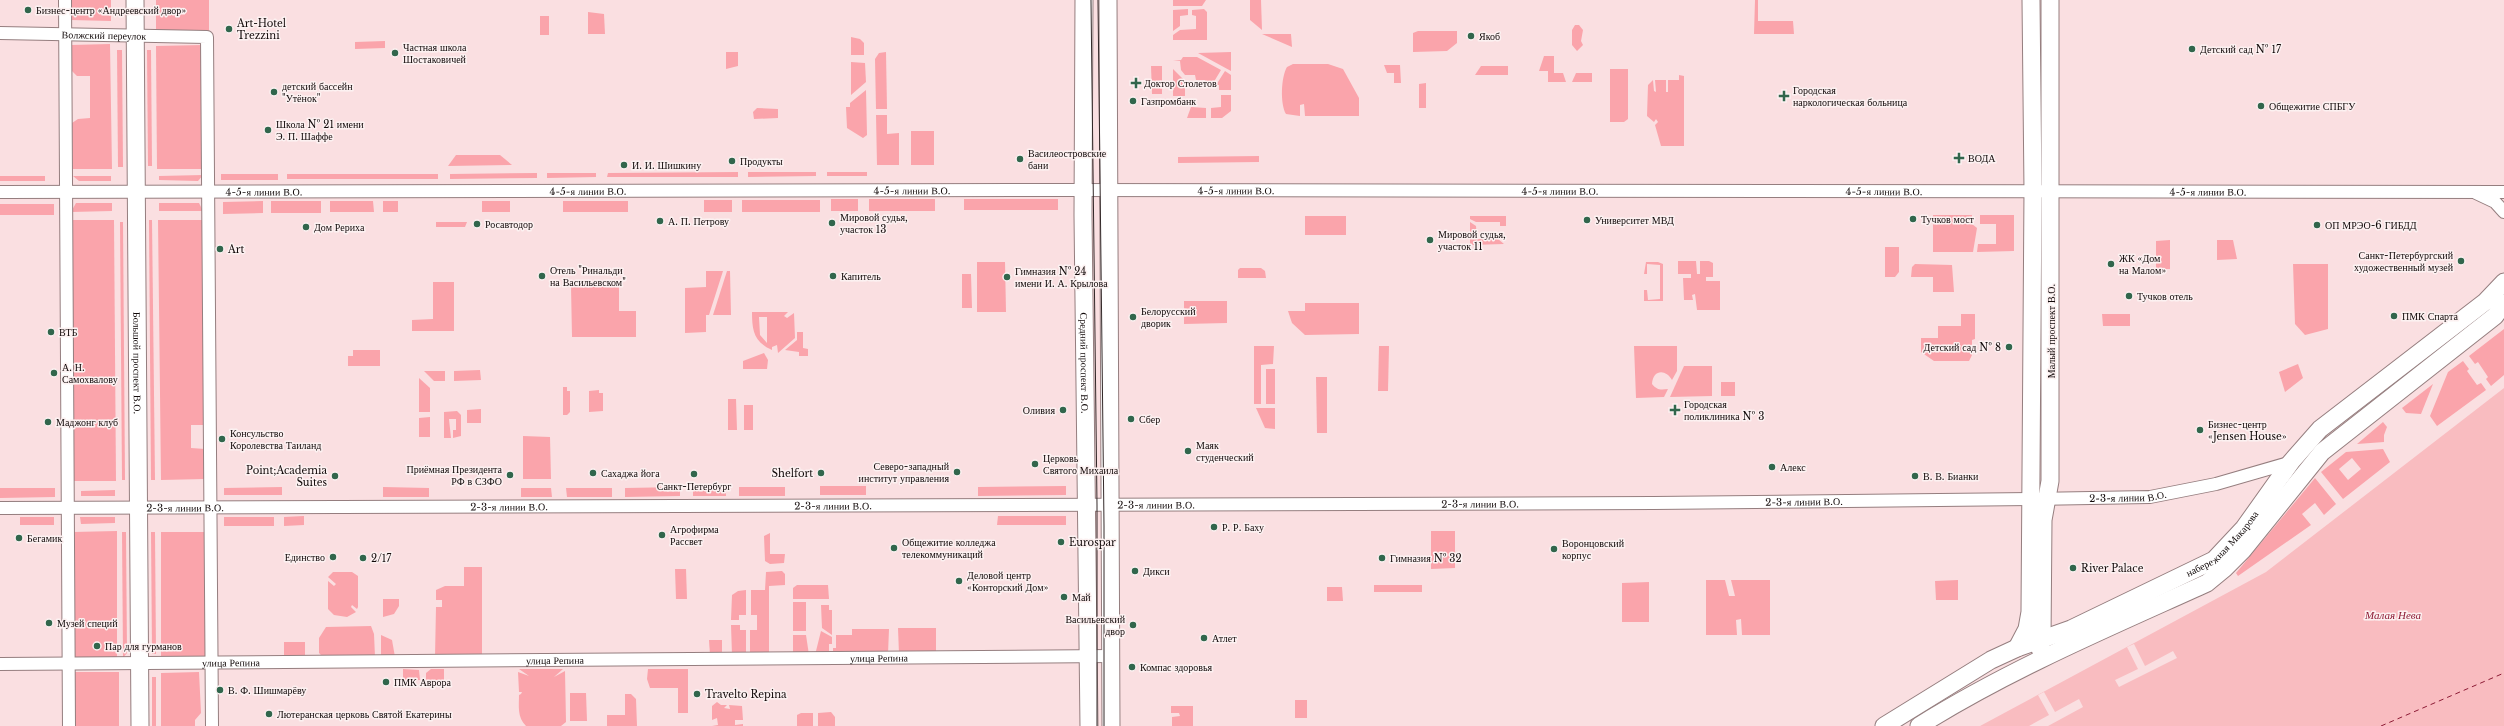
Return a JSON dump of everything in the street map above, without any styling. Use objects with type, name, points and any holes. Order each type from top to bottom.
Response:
[{"type":"main road","name":"Большой проспект В.О.","points":[[135,0],[140,726]]},
{"type":"main road","name":"Средний проспект В.О.","points":[[1084,0],[1083,190],[1088,726]]},
{"type":"main road","points":[[1108,0],[1111,726]]},
{"type":"main road","name":"Малый проспект В.О.","points":[[2017,648],[2027,629],[2030,612],[2039,499],[2031,0]]},
{"type":"main road","name":"Малый проспект В.О.","points":[[2037,661],[2042,640],[2043,520],[2039,499],[2050,481],[2050,0]]},
{"type":"main road","name":"набережная Макарова","points":[[1884,726],[1991,660],[2017,648],[2071,630],[2214,560],[2244,528],[2291,462],[2320,429],[2503,287]]},
{"type":"main road","name":"набережная Макарова","points":[[1919,726],[1946,709],[2037,661],[2207,582],[2224,569],[2243,550],[2305,472],[2328,447],[2495,316],[2503,287]]},
{"type":"street","points":[[65,0],[70,726]]},
{"type":"street","name":"Волжский переулок","points":[[0,33],[65,33],[207,37],[208,191]]},
{"type":"street","name":"4-5-я линии В.О.","points":[[0,192],[1083,190],[2051,190],[2504,192]]},
{"type":"street","points":[[208,191],[212,726]]},
{"type":"street","name":"4-5-я линии В.О.","points":[[2471,191],[2495,202],[2504,212]]},
{"type":"street","points":[[2291,462],[2305,472]]},
{"type":"street","name":"2-3-я линии В.О.","points":[[0,508],[1654,504],[2150,497],[2216,484],[2291,462]]},
{"type":"street","name":"улица Репина","points":[[0,664],[1111,656]]},
{"type":"shaded area","points":[[72,0],[111,0],[111,21],[71,20]]},
{"type":"shaded area","points":[[156,0],[209,0],[209,31],[156,32]]},
{"type":"shaded area","points":[[1173,0],[1206,0],[1202,6],[1173,6]]},
{"type":"shaded area","points":[[1250,0],[1261,0],[1262,30],[1250,20]]},
{"type":"shaded area","points":[[1755,0],[1758,0],[1758,21],[1793,21],[1794,34],[1754,34]]},
{"type":"shaded area","points":[[1188,9],[1188,15],[1180,16],[1180,26],[1173,31],[1173,10]]},
{"type":"shaded area","points":[[1204,9],[1207,12],[1207,40],[1173,40],[1173,35],[1180,30],[1196,29],[1196,16],[1192,15],[1192,10]]},
{"type":"shaded area","points":[[588,12],[604,14],[605,34],[588,34]]},
{"type":"shaded area","points":[[540,16],[549,16],[549,35],[540,35]]},
{"type":"shaded area","points":[[1575,25],[1579,25],[1583,30],[1581,41],[1583,45],[1577,51],[1572,45],[1572,30]]},
{"type":"shaded area","points":[[1418,31],[1457,31],[1457,43],[1447,51],[1413,52],[1413,33]]},
{"type":"shaded area","points":[[1262,34],[1291,34],[1292,47]]},
{"type":"shaded area","points":[[851,37],[860,39],[864,43],[864,55],[851,55]]},
{"type":"shaded area","points":[[385,41],[385,48],[355,49],[355,42]]},
{"type":"shaded area","points":[[110,44],[112,169],[73,169],[72,123],[78,119],[90,118],[90,76],[77,76],[72,71],[71,45]]},
{"type":"shaded area","points":[[203,45],[203,169],[157,169],[156,46]]},
{"type":"shaded area","points":[[117,50],[122,50],[123,167],[118,167]]},
{"type":"shaded area","points":[[147,50],[151,50],[152,166],[148,166]]},
{"type":"shaded area","points":[[726,52],[738,52],[738,66],[726,69]]},
{"type":"shaded area","points":[[886,52],[887,109],[876,109],[875,59],[879,53]]},
{"type":"shaded area","points":[[1231,52],[1231,71],[1198,53]]},
{"type":"shaded area","points":[[1544,56],[1554,56],[1554,73],[1563,73],[1566,82],[1548,82],[1548,71],[1539,71]]},
{"type":"shaded area","points":[[1183,57],[1197,57],[1221,70],[1212,85],[1206,85],[1205,80],[1196,80],[1195,75],[1185,75],[1181,70],[1180,61],[1173,61],[1181,60]]},
{"type":"shaded area","points":[[851,62],[865,63],[866,82],[851,95]]},
{"type":"shaded area","points":[[1293,64],[1328,64],[1343,69],[1359,98],[1359,116],[1305,116],[1304,104],[1300,105],[1300,116],[1286,114],[1282,97],[1282,84],[1287,67]]},
{"type":"shaded area","points":[[1384,65],[1400,65],[1401,83],[1394,83],[1394,73],[1387,73]]},
{"type":"shaded area","points":[[1151,66],[1162,66],[1162,94],[1152,94]]},
{"type":"shaded area","points":[[1481,66],[1508,66],[1508,75],[1475,75]]},
{"type":"shaded area","points":[[1173,69],[1185,81],[1185,96],[1173,96]]},
{"type":"shaded area","points":[[1610,69],[1628,69],[1628,119],[1624,122],[1610,122]]},
{"type":"shaded area","points":[[1225,71],[1231,75],[1231,90],[1219,90],[1219,85],[1216,85]]},
{"type":"shaded area","points":[[1576,73],[1592,73],[1592,82],[1572,82]]},
{"type":"shaded area","points":[[1679,75],[1684,76],[1684,146],[1661,146],[1655,125],[1658,122],[1656,119],[1654,122],[1647,116],[1648,85],[1653,80],[1654,91],[1656,92],[1655,80],[1666,80],[1666,92],[1668,92],[1668,80],[1679,80]]},
{"type":"shaded area","points":[[1426,83],[1426,108],[1419,108],[1419,84]]},
{"type":"shaded area","points":[[866,90],[867,135],[863,138],[847,128],[846,107],[850,107],[850,103]]},
{"type":"shaded area","points":[[1221,95],[1231,95],[1231,111],[1222,118],[1211,118],[1211,108],[1221,107]]},
{"type":"shaded area","points":[[1191,107],[1206,108],[1206,118],[1187,118]]},
{"type":"shaded area","points":[[757,108],[778,109],[778,118],[754,119],[753,112]]},
{"type":"shaded area","points":[[876,115],[887,115],[887,134],[899,133],[899,165],[877,165]]},
{"type":"shaded area","points":[[911,131],[934,131],[934,165],[911,165]]},
{"type":"shaded area","points":[[456,155],[500,155],[512,165],[448,166]]},
{"type":"shaded area","points":[[1259,156],[1259,162],[1178,163],[1178,157]]},
{"type":"shaded area","points":[[738,172],[738,177],[607,177],[608,173]]},
{"type":"shaded area","points":[[748,172],[816,172],[816,176],[748,177]]},
{"type":"shaded area","points":[[827,172],[867,172],[867,176],[827,176]]},
{"type":"shaded area","points":[[537,173],[537,178],[450,179],[450,174]]},
{"type":"shaded area","points":[[547,173],[596,173],[596,177],[547,178]]},
{"type":"shaded area","points":[[221,174],[278,174],[278,180],[221,180]]},
{"type":"shaded area","points":[[287,174],[438,174],[438,179],[287,179]]},
{"type":"shaded area","points":[[203,175],[198,181],[159,180],[159,176]]},
{"type":"shaded area","points":[[0,176],[45,176],[45,181],[0,181]]},
{"type":"shaded area","points":[[73,176],[111,176],[111,181],[79,181]]},
{"type":"shaded area","points":[[831,199],[858,199],[858,211],[831,211]]},
{"type":"shaded area","points":[[869,199],[935,199],[935,211],[869,211]]},
{"type":"shaded area","points":[[964,199],[1058,199],[1058,210],[964,210]]},
{"type":"shaded area","points":[[704,200],[732,200],[732,212],[704,212]]},
{"type":"shaded area","points":[[742,200],[820,200],[820,212],[742,212]]},
{"type":"shaded area","points":[[263,201],[263,213],[223,214],[223,202]]},
{"type":"shaded area","points":[[271,201],[321,201],[321,213],[271,213]]},
{"type":"shaded area","points":[[330,201],[373,201],[374,212],[330,212]]},
{"type":"shaded area","points":[[383,201],[398,201],[398,212],[383,212]]},
{"type":"shaded area","points":[[482,201],[510,201],[510,212],[482,212]]},
{"type":"shaded area","points":[[563,201],[628,201],[628,212],[563,212]]},
{"type":"shaded area","points":[[76,203],[112,203],[112,211],[71,212]]},
{"type":"shaded area","points":[[159,203],[199,203],[203,211],[159,211]]},
{"type":"shaded area","points":[[0,204],[54,204],[54,215],[0,215]]},
{"type":"shaded area","points":[[1933,215],[1972,215],[1972,224],[1977,228],[1973,252],[1933,252]]},
{"type":"shaded area","points":[[1980,215],[2014,215],[2014,251],[1977,252],[1978,244],[1996,244],[1996,224],[1980,224]]},
{"type":"shaded area","points":[[1305,216],[1346,216],[1346,235],[1305,235]]},
{"type":"shaded area","points":[[1470,216],[1506,216],[1506,226],[1500,226],[1500,222],[1476,222],[1470,219]]},
{"type":"shaded area","points":[[71,220],[114,220],[116,481],[71,481]]},
{"type":"shaded area","points":[[149,220],[152,220],[155,480],[151,480]]},
{"type":"shaded area","points":[[158,220],[203,220],[204,425],[191,425],[191,448],[205,449],[205,479],[161,480]]},
{"type":"shaded area","points":[[120,222],[123,222],[125,480],[122,480]]},
{"type":"shaded area","points":[[436,222],[467,222],[465,227],[436,227]]},
{"type":"shaded area","points":[[1470,222],[1476,226],[1477,239],[1498,239],[1504,244],[1470,245]]},
{"type":"shaded area","points":[[2170,240],[2170,269],[2156,269],[2156,241]]},
{"type":"shaded area","points":[[2217,240],[2233,240],[2237,259],[2217,260]]},
{"type":"shaded area","points":[[1885,247],[1899,247],[1899,272],[1895,277],[1885,277]]},
{"type":"shaded area","points":[[1678,261],[1696,261],[1697,274],[1700,274],[1700,261],[1709,261],[1713,263],[1713,277],[1706,277],[1706,281],[1720,281],[1720,310],[1697,310],[1695,294],[1692,295],[1693,300],[1684,300],[1683,278],[1691,278],[1691,274],[1678,274]]},
{"type":"shaded area","points":[[977,262],[1005,262],[1006,312],[977,312]]},
{"type":"shaded area","points":[[1646,262],[1658,262],[1663,264],[1663,301],[1644,301],[1644,290],[1647,290],[1648,300],[1660,299],[1660,265],[1647,264],[1647,274],[1644,274]]},
{"type":"shaded area","points":[[1915,264],[1952,265],[1954,292],[1933,292],[1933,277],[1911,277],[1912,267]]},
{"type":"shaded area","points":[[2293,264],[2328,264],[2328,329],[2305,335],[2295,324]]},
{"type":"shaded area","points":[[1240,268],[1261,268],[1265,271],[1266,278],[1238,278],[1238,270]]},
{"type":"shaded area","points":[[706,271],[723,271],[709,315],[706,315],[706,332],[685,333],[685,288],[706,287]]},
{"type":"shaded area","points":[[727,271],[730,271],[731,315],[713,315]]},
{"type":"shaded area","points":[[962,274],[971,274],[972,308],[962,308]]},
{"type":"shaded area","points":[[433,282],[454,282],[454,331],[412,331],[412,320],[433,319]]},
{"type":"shaded area","points":[[571,286],[619,286],[619,311],[636,311],[636,337],[572,337]]},
{"type":"shaded area","points":[[1184,301],[1227,301],[1227,323],[1184,324]]},
{"type":"shaded area","points":[[1305,303],[1359,303],[1359,334],[1305,335],[1292,323],[1288,311],[1305,311]]},
{"type":"shaded area","points":[[752,312],[788,312],[784,316],[787,318],[794,313],[795,338],[778,353],[777,345],[772,347],[772,350],[761,343],[755,335]],"holes":[[[759,317],[767,317],[767,343],[760,335]]]},
{"type":"shaded area","points":[[1961,314],[1975,314],[1975,339],[1972,340],[1972,355],[1969,361],[1934,361],[1921,352],[1921,338],[1938,338],[1938,326],[1961,326]]},
{"type":"shaded area","points":[[2102,314],[2130,314],[2130,326],[2103,326]]},
{"type":"shaded area","points":[[2504,329],[2504,375],[2491,386],[2486,379],[2488,377],[2478,362],[2475,364],[2469,356]]},
{"type":"shaded area","points":[[797,332],[803,332],[803,348],[808,349],[808,356],[799,356],[799,352],[785,350],[797,340]]},
{"type":"shaded area","points":[[1254,346],[1274,346],[1273,364],[1261,365],[1261,404],[1254,404]]},
{"type":"shaded area","points":[[1379,346],[1389,346],[1388,391],[1378,391]]},
{"type":"shaded area","points":[[1634,346],[1677,346],[1677,371],[1672,380],[1663,372],[1657,373],[1653,379],[1652,384],[1655,387],[1668,389],[1664,397],[1636,398]]},
{"type":"shaded area","points":[[353,350],[380,350],[380,366],[348,366],[348,356],[353,356]]},
{"type":"shaded area","points":[[764,353],[768,360],[767,369],[743,369],[743,361]]},
{"type":"shaded area","points":[[2463,361],[2469,369],[2467,371],[2477,385],[2481,383],[2486,390],[2437,426],[2430,416],[2448,372]]},
{"type":"shaded area","points":[[2298,364],[2303,378],[2285,392],[2279,372]]},
{"type":"shaded area","points":[[1684,366],[1712,366],[1712,396],[1670,397]]},
{"type":"shaded area","points":[[1266,369],[1275,369],[1275,404],[1266,404]]},
{"type":"shaded area","points":[[480,370],[481,380],[454,381],[454,371]]},
{"type":"shaded area","points":[[424,371],[445,371],[445,381],[434,381]]},
{"type":"shaded area","points":[[1316,377],[1327,377],[1327,433],[1317,433]]},
{"type":"shaded area","points":[[419,378],[430,388],[430,412],[419,412]]},
{"type":"shaded area","points":[[1721,382],[1735,382],[1735,396],[1721,396]]},
{"type":"shaded area","points":[[2433,384],[2421,414],[2406,413],[2402,408]]},
{"type":"shaded area","points":[[563,387],[567,387],[567,391],[570,391],[570,412],[567,415],[563,415]]},
{"type":"shaded area","points":[[599,390],[599,393],[603,393],[603,411],[589,412],[589,391]]},
{"type":"shaded area","points":[[728,399],[736,399],[737,430],[728,430]]},
{"type":"shaded area","points":[[744,405],[753,405],[753,430],[744,430]]},
{"type":"shaded area","points":[[1256,408],[1275,408],[1275,429],[1265,428]]},
{"type":"shaded area","points":[[481,409],[481,423],[467,423],[467,410]]},
{"type":"shaded area","points":[[457,411],[461,415],[461,436],[453,438],[453,430],[456,430],[456,419],[449,419],[451,438],[444,438],[444,412]]},
{"type":"shaded area","points":[[430,417],[430,437],[419,437],[419,418]]},
{"type":"shaded area","points":[[2383,422],[2387,427],[2384,435],[2384,442],[2357,444]]},
{"type":"shaded area","points":[[523,436],[550,437],[551,479],[523,479]]},
{"type":"shaded area","points":[[2383,449],[2390,462],[2343,499],[2321,472],[2346,452]],"holes":[[[2352,458],[2361,469],[2348,480],[2339,469]]]},
{"type":"shaded area","points":[[2315,478],[2336,504],[2324,515],[2315,503],[2302,514],[2311,525],[2238,576],[2236,573]]},
{"type":"shaded area","points":[[820,486],[866,486],[866,495],[820,495]]},
{"type":"shaded area","points":[[1066,486],[1066,495],[978,496],[978,487]]},
{"type":"shaded area","points":[[282,487],[282,495],[224,495],[224,488]]},
{"type":"shaded area","points":[[383,487],[429,488],[429,497],[383,497]]},
{"type":"shaded area","points":[[680,487],[680,496],[625,497],[625,488]]},
{"type":"shaded area","points":[[693,487],[726,487],[726,496],[693,496]]},
{"type":"shaded area","points":[[739,487],[785,487],[785,496],[739,496]]},
{"type":"shaded area","points":[[0,488],[55,488],[55,497],[0,498]]},
{"type":"shaded area","points":[[521,488],[551,488],[552,497],[521,497]]},
{"type":"shaded area","points":[[566,488],[612,488],[612,497],[567,497]]},
{"type":"shaded area","points":[[115,490],[115,496],[81,496],[81,491]]},
{"type":"shaded area","points":[[304,516],[304,525],[284,526],[284,517]]},
{"type":"shaded area","points":[[998,516],[1066,516],[1066,525],[997,525]]},
{"type":"shaded area","points":[[20,517],[54,517],[54,525],[20,525]]},
{"type":"shaded area","points":[[80,517],[115,517],[115,523],[81,524]]},
{"type":"shaded area","points":[[224,517],[274,517],[274,526],[224,526]]},
{"type":"shaded area","points":[[117,531],[117,658],[73,659],[73,532]]},
{"type":"shaded area","points":[[1431,531],[1455,531],[1455,568],[1431,569]]},
{"type":"shaded area","points":[[122,532],[126,532],[127,653],[123,658]]},
{"type":"shaded area","points":[[151,532],[155,532],[156,654],[152,654]]},
{"type":"shaded area","points":[[161,532],[204,532],[206,658],[161,659]]},
{"type":"shaded area","points":[[770,533],[770,554],[785,554],[784,563],[770,564],[765,561],[764,536]]},
{"type":"shaded area","points":[[464,567],[482,567],[482,656],[435,657],[436,607],[442,607],[442,600],[436,600],[436,590],[445,586],[464,586]]},
{"type":"shaded area","points":[[675,569],[686,569],[687,599],[676,599]]},
{"type":"shaded area","points":[[782,571],[785,574],[785,585],[769,586],[769,655],[750,655],[750,630],[757,630],[757,615],[751,615],[751,590],[765,590],[766,572]]},
{"type":"shaded area","points":[[333,572],[352,572],[358,576],[358,607],[357,609],[352,605],[351,607],[356,612],[347,617],[334,615],[328,609],[328,581],[334,586],[336,584],[328,577]]},
{"type":"shaded area","points":[[1706,580],[1725,580],[1729,596],[1735,596],[1731,580],[1770,580],[1770,635],[1742,635],[1741,619],[1736,620],[1737,635],[1706,635]]},
{"type":"shaded area","points":[[1958,580],[1958,600],[1936,600],[1935,581]]},
{"type":"shaded area","points":[[1649,582],[1649,622],[1622,622],[1622,583]]},
{"type":"shaded area","points":[[797,585],[828,585],[829,599],[793,599],[793,588]]},
{"type":"shaded area","points":[[1374,585],[1422,585],[1422,592],[1374,592]]},
{"type":"shaded area","points":[[1327,587],[1342,587],[1343,601],[1327,601]]},
{"type":"shaded area","points":[[746,590],[746,615],[739,615],[739,620],[731,620],[732,595],[738,591]]},
{"type":"shaded area","points":[[383,599],[399,599],[399,606],[394,614],[383,617]]},
{"type":"shaded area","points":[[793,602],[806,602],[806,631],[793,631]]},
{"type":"shaded area","points":[[821,605],[829,605],[829,610],[832,610],[832,635],[822,628]]},
{"type":"shaded area","points":[[731,625],[740,625],[740,630],[746,630],[746,655],[732,655]]},
{"type":"shaded area","points":[[371,626],[374,634],[375,657],[323,657],[319,653],[319,638],[326,627]]},
{"type":"shaded area","points":[[898,628],[936,628],[936,655],[899,654]]},
{"type":"shaded area","points":[[852,629],[889,629],[888,654],[833,656],[833,648],[836,648],[836,635],[852,635]]},
{"type":"shaded area","points":[[821,631],[832,637],[832,644],[829,644],[829,655],[815,655]]},
{"type":"shaded area","points":[[381,635],[392,640],[395,657],[381,657]]},
{"type":"shaded area","points":[[793,635],[806,635],[809,655],[793,655]]},
{"type":"shaded area","points":[[709,640],[722,640],[722,655],[710,655]]},
{"type":"shaded area","points":[[284,642],[305,642],[305,657],[284,657]]},
{"type":"shaded area","points":[[403,669],[419,670],[420,680],[403,681]]},
{"type":"shaded area","points":[[431,669],[444,669],[444,680],[426,680],[426,673]]},
{"type":"shaded area","points":[[519,669],[563,669],[554,677],[565,671],[566,722],[561,726],[526,726],[523,723],[519,711],[519,695],[522,692],[519,692],[518,672],[529,676]]},
{"type":"shaded area","points":[[648,669],[688,669],[688,713],[678,713],[678,688],[650,688],[647,679]]},
{"type":"shaded area","points":[[75,672],[119,672],[119,726],[75,726]]},
{"type":"shaded area","points":[[199,672],[201,713],[195,720],[195,726],[161,726],[161,673]]},
{"type":"shaded area","points":[[152,677],[156,677],[156,726],[152,726]]},
{"type":"shaded area","points":[[570,693],[586,693],[587,721],[570,721]]},
{"type":"shaded area","points":[[625,694],[631,694],[636,699],[637,726],[607,726],[607,715],[625,715]]},
{"type":"shaded area","points":[[1295,700],[1307,700],[1307,718],[1295,718]]},
{"type":"shaded area","points":[[717,702],[721,705],[727,705],[724,708],[730,709],[729,705],[742,706],[743,720],[735,720],[735,725],[743,724],[743,726],[712,726],[718,725],[717,718],[712,720],[712,706]]},
{"type":"shaded area","points":[[1171,706],[1193,706],[1193,726],[1172,726],[1172,717],[1180,716],[1179,713],[1171,713]]},
{"type":"shaded area","points":[[831,712],[835,717],[835,726],[818,726],[818,713]]},
{"type":"shaded area","points":[[801,713],[813,713],[813,726],[797,726],[797,715]]},
{"type":"water","name":"Малая Нева","points":[[2504,388],[2504,726],[1980,726],[2266,572]]},
{"type":"pier","points":[[2134,644],[2145,666],[2173,651],[2177,658],[2119,687],[2115,680],[2138,669],[2127,647]]},
{"type":"pier","points":[[2044,692],[2055,712],[2079,699],[2083,707],[2048,726],[2029,726],[2049,715],[2038,695]]},
{"type":"ferry route","points":[[2381,726],[2504,673]]},
{"type":"tram line","points":[[1091,0],[1097,505],[1097,726]]},
{"type":"tram line","points":[[1098,0],[1104,526],[1104,726]]},
{"type":"place","name":"Бизнес-центр «Андреевский двор»","points":[[28,10]]},
{"type":"place","name":"Art-Hotel Trezzini","points":[[229,29]]},
{"type":"place","name":"Якоб","points":[[1471,36]]},
{"type":"place","name":"Детский сад № 17","points":[[2192,49]]},
{"type":"place","name":"Частная школа Шостаковичей","points":[[395,53]]},
{"type":"place","name":"Доктор Столетов","points":[[1136,83]]},
{"type":"place","name":"детский бассейн \"Утёнок\"","points":[[274,92]]},
{"type":"place","name":"Городская наркологическая больница","points":[[1784,96]]},
{"type":"place","name":"Газпромбанк","points":[[1133,101]]},
{"type":"place","name":"Общежитие СПБГУ","points":[[2261,106]]},
{"type":"place","name":"Школа № 21 имени Э. П. Шаффе","points":[[268,130]]},
{"type":"place","name":"ВОДА","points":[[1959,158]]},
{"type":"place","name":"Василеостровские бани","points":[[1020,159]]},
{"type":"place","name":"Продукты","points":[[732,161]]},
{"type":"place","name":"И. И. Шишкину","points":[[624,165]]},
{"type":"place","name":"Тучков мост","points":[[1913,219]]},
{"type":"place","name":"Университет МВД","points":[[1587,220]]},
{"type":"place","name":"А. П. Петрову","points":[[660,221]]},
{"type":"place","name":"Мировой судья, участок 13","points":[[832,223]]},
{"type":"place","name":"Росавтодор","points":[[477,224]]},
{"type":"place","name":"ОП МРЭО-6 ГИБДД","points":[[2317,225]]},
{"type":"place","name":"Дом Рериха","points":[[306,227]]},
{"type":"place","name":"Мировой судья, участок 11","points":[[1430,240]]},
{"type":"place","name":"Art","points":[[220,249]]},
{"type":"place","name":"Санкт-Петербургский художественный музей","points":[[2461,261]]},
{"type":"place","name":"ЖК «Дом на Малом»","points":[[2111,264]]},
{"type":"place","name":"Отель \"Ринальди на Васильевском\"","points":[[542,276]]},
{"type":"place","name":"Капитель","points":[[833,276]]},
{"type":"place","name":"Гимназия № 24 имени И. А. Крылова","points":[[1007,277]]},
{"type":"place","name":"Тучков отель","points":[[2129,296]]},
{"type":"place","name":"ПМК Спарта","points":[[2394,316]]},
{"type":"place","name":"Белорусский дворик","points":[[1133,317]]},
{"type":"place","name":"ВТБ","points":[[51,332]]},
{"type":"place","name":"Детский сад № 8","points":[[2009,347]]},
{"type":"place","name":"А. Н. Самохвалову","points":[[54,373]]},
{"type":"place","name":"Оливия","points":[[1063,410]]},
{"type":"place","name":"Городская поликлиника № 3","points":[[1675,410]]},
{"type":"place","name":"Сбер","points":[[1131,419]]},
{"type":"place","name":"Маджонг клуб","points":[[48,422]]},
{"type":"place","name":"Бизнес-центр «Jensen House»","points":[[2200,430]]},
{"type":"place","name":"Консульство Королевства Таиланд","points":[[222,439]]},
{"type":"place","name":"Маяк студенческий","points":[[1188,451]]},
{"type":"place","name":"Церковь Святого Михаила","points":[[1035,464]]},
{"type":"place","name":"Алекс","points":[[1772,467]]},
{"type":"place","name":"Северо-западный институт управления","points":[[957,472]]},
{"type":"place","name":"Сахаджа йога","points":[[593,473]]},
{"type":"place","name":"Shelfort","points":[[821,473]]},
{"type":"place","name":"Санкт-Петербург","points":[[694,474]]},
{"type":"place","name":"Приёмная Президента РФ в СЗФО","points":[[510,475]]},
{"type":"place","name":"Point;Academia Suites","points":[[335,476]]},
{"type":"place","name":"В. В. Бианки","points":[[1915,476]]},
{"type":"place","name":"Р. Р. Баху","points":[[1214,527]]},
{"type":"place","name":"Агрофирма Рассвет","points":[[662,535]]},
{"type":"place","name":"Бегамик","points":[[19,538]]},
{"type":"place","name":"Eurospar","points":[[1061,542]]},
{"type":"place","name":"Общежитие колледжа телекоммуникаций","points":[[894,548]]},
{"type":"place","name":"Воронцовский корпус","points":[[1554,549]]},
{"type":"place","name":"Единство","points":[[333,557]]},
{"type":"place","name":"2/17","points":[[363,558]]},
{"type":"place","name":"Гимназия № 32","points":[[1382,558]]},
{"type":"place","name":"River Palace","points":[[2073,568]]},
{"type":"place","name":"Дикси","points":[[1135,571]]},
{"type":"place","name":"Деловой центр «Конторский Дом»","points":[[959,581]]},
{"type":"place","name":"Май","points":[[1064,597]]},
{"type":"place","name":"Музей специй","points":[[49,623]]},
{"type":"place","name":"Васильевский двор","points":[[1133,625]]},
{"type":"place","name":"Атлет","points":[[1204,638]]},
{"type":"place","name":"Пар для гурманов","points":[[97,646]]},
{"type":"place","name":"Компас здоровья","points":[[1132,667]]},
{"type":"place","name":"ПМК Аврора","points":[[386,682]]},
{"type":"place","name":"В. Ф. Шишмарёву","points":[[220,690]]},
{"type":"place","name":"Travelto Repina","points":[[697,694]]},
{"type":"place","name":"Лютеранская церковь Святой Екатерины","points":[[269,714]]}]
